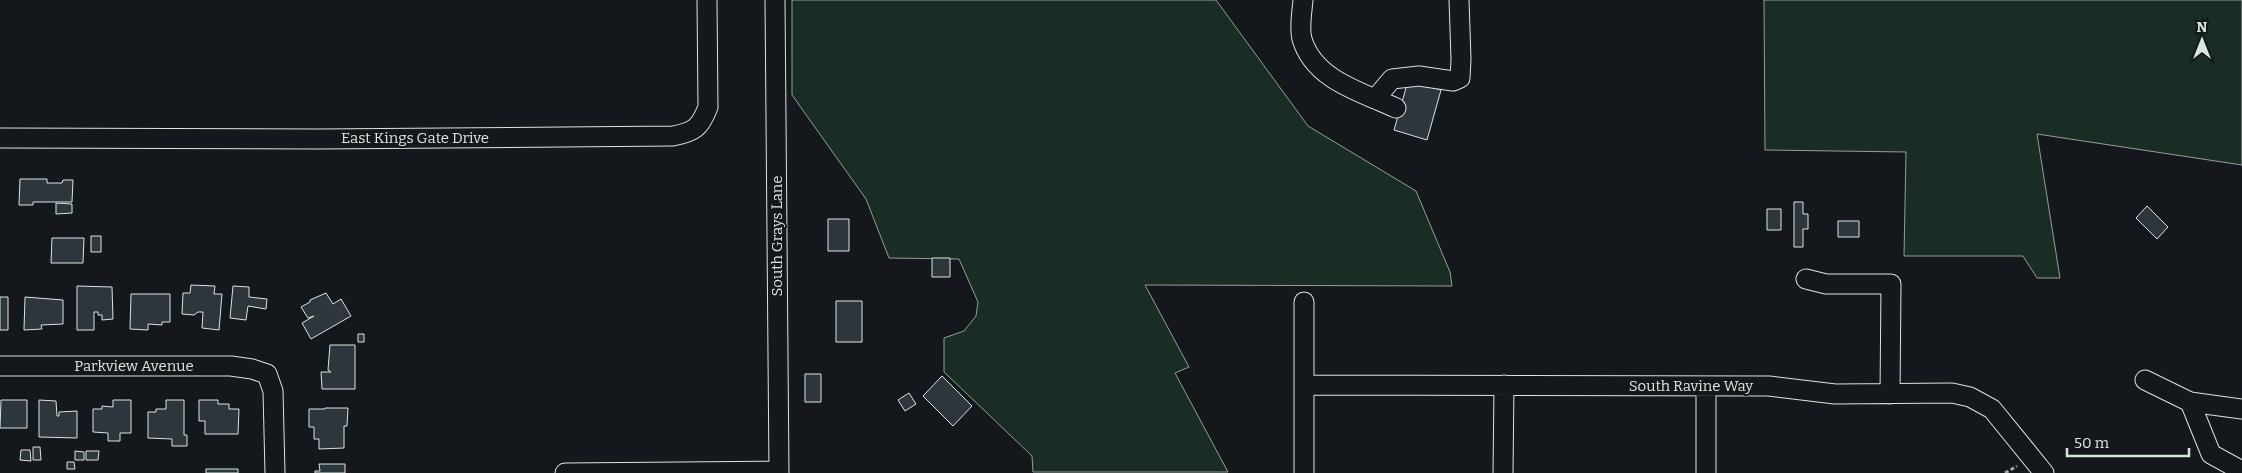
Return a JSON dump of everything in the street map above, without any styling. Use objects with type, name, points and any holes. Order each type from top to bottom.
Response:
[{"type":"street","name":"East Kings Gate Drive","points":[[0,138],[673,136],[690,133],[703,122],[708,107],[707,0]]},
{"type":"street","name":"South Grays Lane","points":[[775,0],[779,472]]},
{"type":"street","points":[[1303,0],[1302,37],[1310,59],[1333,80],[1396,108]]},
{"type":"street","points":[[1375,99],[1392,79],[1419,76],[1452,81],[1460,78],[1462,59],[1459,0]]},
{"type":"street","points":[[1806,279],[1826,284],[1891,284],[1890,394]]},
{"type":"street","points":[[1304,302],[1304,473]]},
{"type":"street","name":"Parkview Avenue","points":[[0,366],[231,366],[252,369],[267,374],[273,392],[275,473]]},
{"type":"street","points":[[2145,380],[2190,402],[2242,408]]},
{"type":"street","name":"South Ravine Way","points":[[1304,385],[1769,386],[1835,394],[1952,392],[1970,397],[1992,410],[2044,473]]},
{"type":"street","points":[[1504,386],[1504,473]]},
{"type":"street","points":[[1706,386],[1706,473]]},
{"type":"street","points":[[2190,402],[2211,454],[2242,471]]},
{"type":"street","points":[[564,473],[779,472]]},
{"type":"green space","points":[[792,0],[1216,0],[1308,126],[1416,191],[1450,272],[1452,286],[1145,285],[1189,367],[1175,373],[1228,472],[1033,472],[1032,456],[944,372],[944,338],[964,331],[976,316],[978,302],[959,259],[889,258],[866,199],[792,95]]},
{"type":"green space","points":[[1764,0],[2242,0],[2242,165],[2037,134],[2060,278],[2037,278],[2023,256],[1904,256],[1906,152],[1765,150]]},
{"type":"building","points":[[1408,81],[1441,90],[1427,140],[1394,130]]},
{"type":"building","points":[[20,179],[47,179],[47,183],[62,183],[63,180],[73,180],[72,202],[33,202],[33,205],[19,205]]},
{"type":"building","points":[[1794,202],[1803,202],[1803,214],[1808,214],[1808,229],[1803,229],[1803,247],[1794,247]]},
{"type":"building","points":[[56,203],[72,204],[72,213],[56,214]]},
{"type":"building","points":[[2147,206],[2168,227],[2157,239],[2136,218]]},
{"type":"building","points":[[1767,209],[1781,209],[1781,230],[1767,230]]},
{"type":"building","points":[[828,219],[849,219],[849,251],[828,251]]},
{"type":"building","points":[[1838,221],[1859,221],[1859,237],[1838,237]]},
{"type":"building","points":[[91,236],[101,236],[101,252],[91,252]]},
{"type":"building","points":[[52,238],[84,238],[83,263],[51,263]]},
{"type":"building","points":[[932,258],[950,258],[950,277],[932,277]]},
{"type":"building","points":[[191,285],[215,286],[214,294],[222,294],[219,330],[202,328],[203,312],[198,312],[194,315],[182,314],[183,293],[190,293]]},
{"type":"building","points":[[77,286],[112,287],[113,319],[102,320],[102,315],[94,312],[94,330],[77,330]]},
{"type":"building","points":[[233,286],[249,287],[249,297],[267,299],[266,309],[248,306],[246,320],[230,318]]},
{"type":"building","points":[[326,293],[333,304],[341,299],[351,316],[311,339],[302,323],[314,316],[308,318],[301,307],[310,302],[310,300]]},
{"type":"building","points":[[131,294],[170,294],[170,322],[162,322],[162,325],[148,324],[148,330],[130,329]]},
{"type":"building","points":[[0,297],[8,297],[8,330],[0,330]]},
{"type":"building","points":[[25,297],[63,300],[63,324],[41,325],[42,329],[24,330]]},
{"type":"building","points":[[836,301],[862,301],[862,342],[836,342]]},
{"type":"building","points":[[358,334],[364,334],[364,342],[358,342]]},
{"type":"building","points":[[330,345],[355,345],[355,389],[322,389],[321,372],[331,372],[328,370]]},
{"type":"building","points":[[805,374],[821,374],[821,402],[805,402]]},
{"type":"building","points":[[942,376],[972,406],[953,426],[923,396]]},
{"type":"building","points":[[909,393],[916,404],[905,411],[898,400]]},
{"type":"building","points":[[1,400],[27,400],[27,428],[0,428]]},
{"type":"building","points":[[39,400],[56,401],[57,416],[59,416],[59,412],[77,411],[77,438],[39,437]]},
{"type":"building","points":[[113,400],[131,400],[131,433],[120,433],[120,441],[108,441],[108,433],[93,432],[93,409],[102,409],[102,406],[113,407]]},
{"type":"building","points":[[166,400],[184,400],[184,435],[187,435],[187,446],[172,446],[172,439],[148,438],[148,412],[156,412],[156,409],[166,409]]},
{"type":"building","points":[[199,400],[218,400],[218,404],[229,404],[229,409],[239,409],[238,434],[205,434],[205,421],[199,421]]},
{"type":"building","points":[[348,408],[347,426],[344,426],[344,448],[319,449],[319,439],[314,439],[314,427],[309,427],[309,409]]},
{"type":"building","points":[[33,447],[40,447],[41,460],[33,460]]},
{"type":"building","points":[[21,450],[30,450],[31,461],[20,460]]},
{"type":"building","points":[[75,451],[84,452],[84,460],[75,460]]},
{"type":"building","points":[[86,451],[99,451],[98,460],[86,460]]},
{"type":"building","points":[[67,462],[74,462],[75,469],[67,469]]},
{"type":"building","points":[[319,464],[345,464],[345,473],[315,473],[315,471],[320,471]]},
{"type":"building","points":[[206,469],[238,469],[238,473],[206,473]]}]
